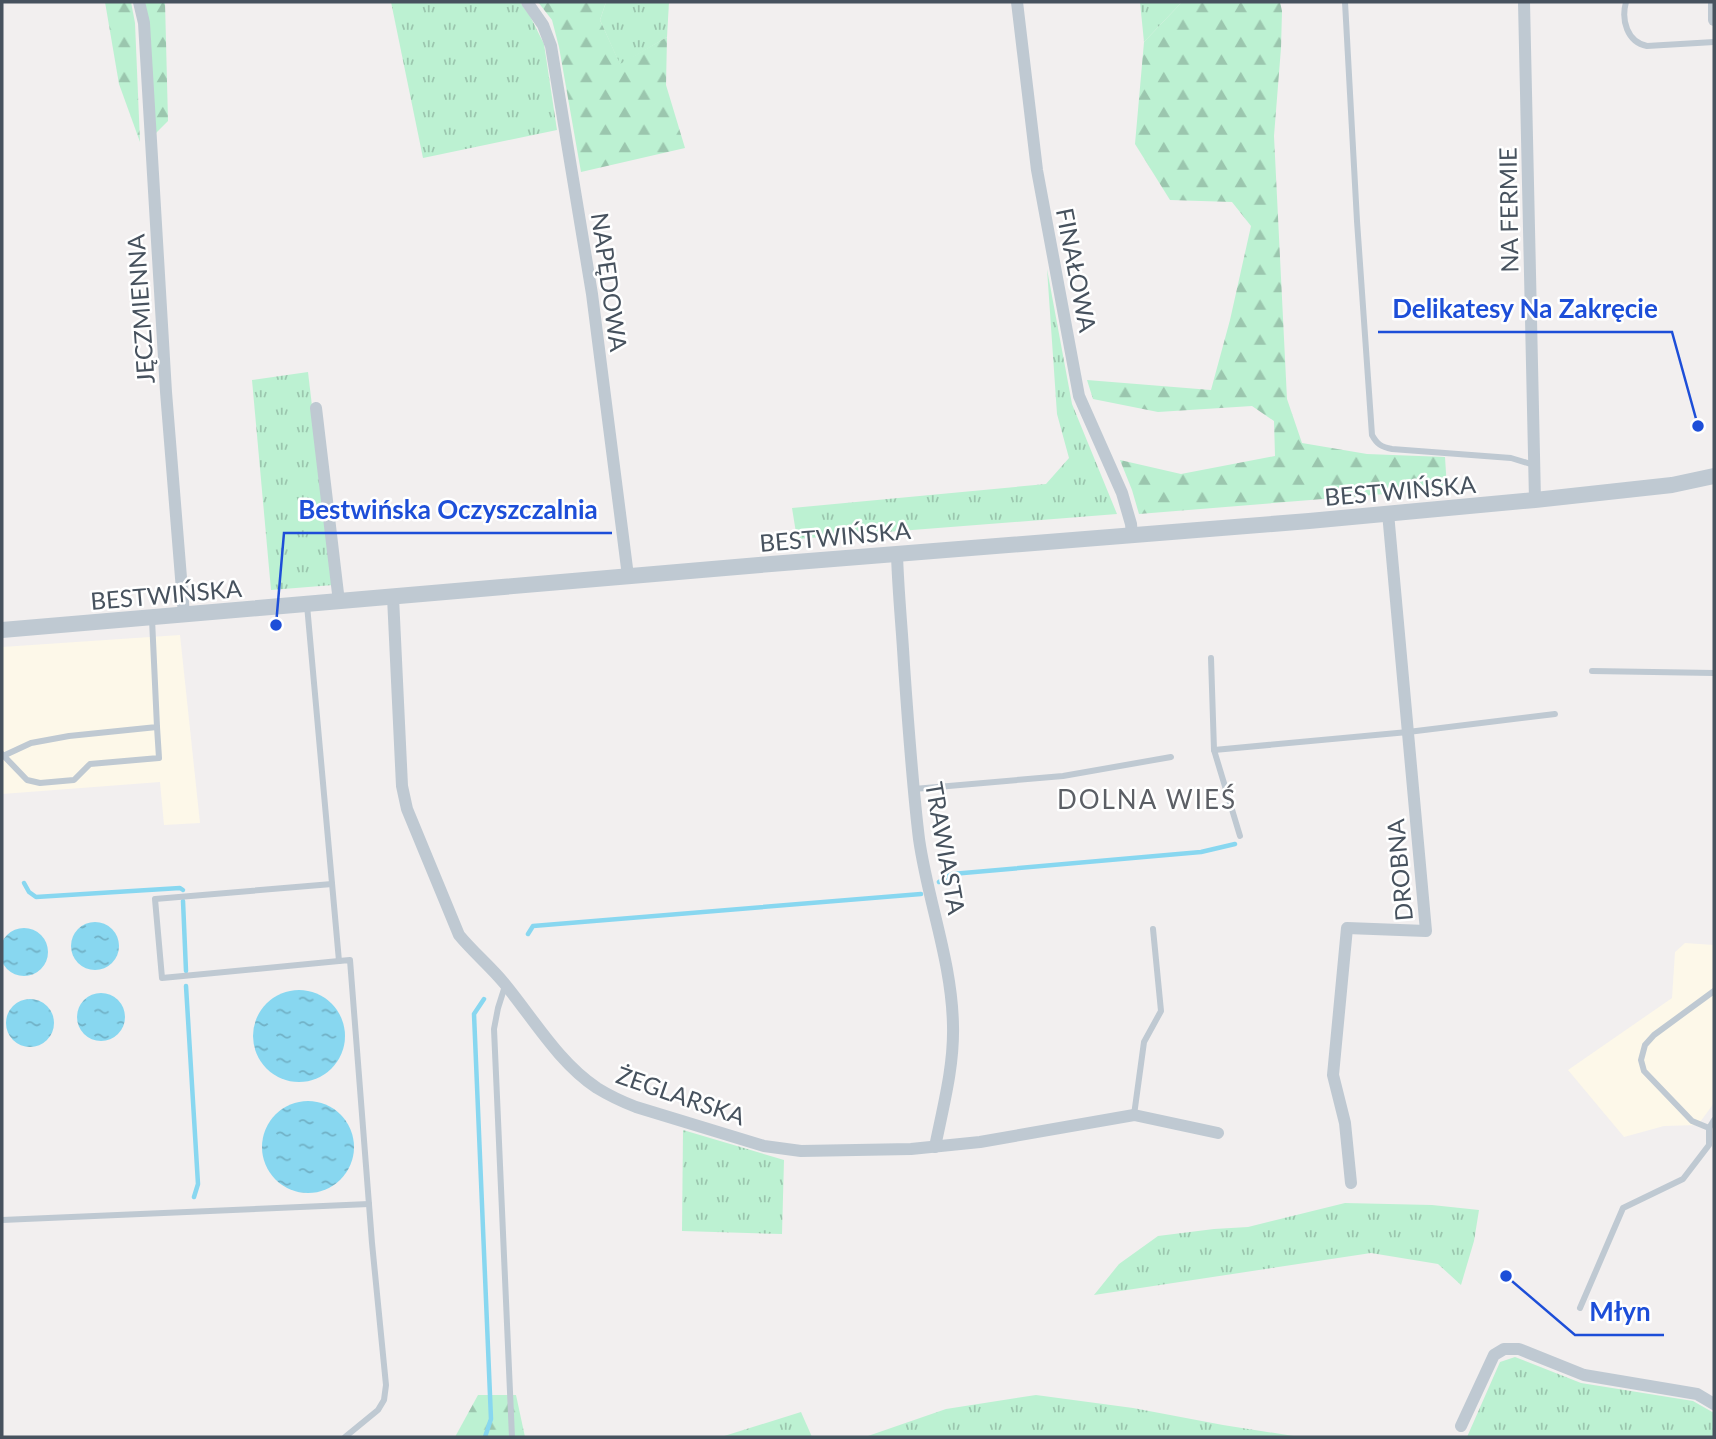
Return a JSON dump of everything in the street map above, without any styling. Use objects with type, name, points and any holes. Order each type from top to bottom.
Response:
[{"type":"street","name":"JĘCZMIENNA","points":[[139,2],[144,23],[166,392],[184,615]]},
{"type":"street","name":"NAPĘDOWA","points":[[527,2],[543,25],[551,46],[592,294],[628,576]]},
{"type":"street","name":"FINAŁOWA","points":[[1017,2],[1037,170],[1079,396],[1122,494],[1132,536]]},
{"type":"street","name":"NA FERMIE","points":[[1524,2],[1535,500]]},
{"type":"street","points":[[1714,2],[1714,20]]},
{"type":"street","points":[[316,408],[338,602]]},
{"type":"street","name":"BESTWIŃSKA","points":[[2,630],[1535,500],[1672,485],[1714,475]]},
{"type":"street","name":"BESTWIŃSKA","points":[[1672,485],[1714,486]]},
{"type":"street","name":"DROBNA","points":[[1351,1183],[1345,1123],[1333,1075],[1347,928],[1426,932],[1388,513]]},
{"type":"street","name":"TRAWIASTA","points":[[897,554],[909,738],[920,841],[939,930],[953,1026],[952,1058],[935,1147]]},
{"type":"street","name":"ŻEGLARSKA","points":[[393,597],[402,786],[407,808],[459,935],[505,984],[559,1053],[596,1087],[617,1100],[636,1107],[764,1146],[784,1149],[833,1152],[935,1147],[980,1142],[1134,1115],[1218,1133]]},
{"type":"street","points":[[1461,1426],[1494,1355],[1504,1349],[1519,1349],[1584,1375],[1697,1394],[1714,1404]]},
{"type":"lane","points":[[1345,2],[1372,435],[1377,444],[1384,448],[1511,458],[1534,465]]},
{"type":"lane","points":[[1626,2],[1625,27],[1640,45],[1714,42]]},
{"type":"lane","points":[[307,605],[339,961]]},
{"type":"lane","points":[[152,618],[159,758],[90,764],[74,780],[40,782],[27,780],[3,755],[31,743],[69,736],[157,727]]},
{"type":"lane","points":[[1211,658],[1214,750],[1240,835]]},
{"type":"lane","points":[[1592,671],[1714,673]]},
{"type":"lane","points":[[1214,750],[1408,732],[1555,714]]},
{"type":"lane","points":[[914,789],[1063,776],[1171,757]]},
{"type":"lane","points":[[332,884],[155,899],[162,978],[350,960],[386,1385],[384,1400],[378,1410],[345,1437]]},
{"type":"lane","points":[[1134,1115],[1144,1042],[1161,1011],[1153,929]]},
{"type":"lane","points":[[505,984],[494,1029],[512,1437]]},
{"type":"lane","points":[[1709,1128],[1692,1121],[1644,1071],[1642,1060],[1645,1045],[1654,1035],[1714,991]]},
{"type":"lane","points":[[1580,1308],[1622,1208],[1683,1180],[1709,1145],[1709,1128],[1714,1120]]},
{"type":"lane","points":[[2,1220],[369,1204]]},
{"type":"shaded area","points":[[180,635],[200,823],[164,825],[160,782],[2,794],[2,647]]},
{"type":"shaded area","points":[[1685,943],[1714,945],[1714,1103],[1698,1125],[1664,1126],[1624,1137],[1568,1070],[1672,998],[1675,952]]},
{"type":"green space","points":[[105,2],[131,2],[135,23],[140,142],[119,84]]},
{"type":"green space","points":[[144,2],[165,2],[168,121],[155,134]]},
{"type":"green space","points":[[391,2],[520,2],[544,44],[557,130],[423,158]]},
{"type":"green space","points":[[538,2],[606,2],[600,20],[620,64],[667,37],[666,85],[685,148],[581,172],[559,47],[552,20]]},
{"type":"green space","points":[[606,2],[669,2],[667,37],[620,65],[600,20]]},
{"type":"green space","points":[[1140,2],[1182,2],[1144,42]]},
{"type":"green space","points":[[1182,2],[1280,2],[1281,48],[1274,136],[1287,399],[1302,443],[1367,454],[1445,457],[1447,489],[1139,514],[1120,460],[1181,474],[1275,456],[1274,421],[1252,406],[1158,412],[1093,399],[1087,380],[1211,390],[1230,320],[1251,226],[1232,202],[1170,200],[1135,144],[1144,42]]},
{"type":"green space","points":[[1047,269],[1072,404],[1117,514],[797,539],[792,508],[1046,484],[1069,458],[1057,414]]},
{"type":"green space","points":[[308,372],[333,585],[271,590],[252,380]]},
{"type":"green space","points":[[683,1130],[784,1160],[782,1234],[682,1231]]},
{"type":"green space","points":[[1345,1203],[1432,1205],[1479,1210],[1474,1241],[1461,1285],[1438,1264],[1371,1253],[1094,1295],[1119,1264],[1158,1236],[1248,1227]]},
{"type":"green space","points":[[1515,1357],[1581,1383],[1693,1401],[1714,1413],[1713,1437],[1467,1437],[1500,1362]]},
{"type":"green space","points":[[478,1395],[516,1395],[525,1437],[455,1437]]},
{"type":"green space","points":[[1036,1395],[1133,1408],[1300,1437],[865,1437],[946,1409]]},
{"type":"green space","points":[[801,1412],[812,1437],[721,1437]]},
{"type":"water","points":[[95,922],[112,929],[119,946],[112,963],[95,970],[78,963],[71,946],[78,929]]},
{"type":"water","points":[[24,928],[41,935],[48,952],[41,969],[24,976],[7,969],[0,952],[7,935]]},
{"type":"water","points":[[299,990],[317,994],[331,1004],[341,1018],[345,1036],[341,1054],[331,1068],[317,1078],[299,1082],[281,1078],[267,1068],[257,1054],[253,1036],[257,1018],[267,1004],[281,994]]},
{"type":"water","points":[[101,993],[118,1000],[125,1017],[118,1034],[101,1041],[84,1034],[77,1017],[84,1000]]},
{"type":"water","points":[[30,999],[47,1006],[54,1023],[47,1040],[30,1047],[13,1040],[6,1023],[13,1006]]},
{"type":"water","points":[[308,1101],[326,1104],[341,1114],[351,1129],[354,1147],[351,1165],[341,1180],[326,1190],[308,1193],[290,1190],[275,1180],[265,1165],[262,1147],[265,1129],[275,1114],[290,1104]]},
{"type":"waterway","points":[[939,882],[952,874],[1201,852],[1235,844]]},
{"type":"waterway","points":[[24,883],[36,897],[180,888],[183,890]]},
{"type":"waterway","points":[[528,934],[533,926],[921,894]]},
{"type":"waterway","points":[[183,901],[186,971]]},
{"type":"waterway","points":[[186,986],[198,1184],[194,1197]]},
{"type":"waterway","points":[[484,999],[474,1014],[491,1419],[485,1437]]},
{"type":"place","name":"Delikatesy Na Zakręcie","points":[[1698,426]]},
{"type":"place","name":"Bestwińska Oczyszczalnia","points":[[276,625]]},
{"type":"place","name":"Młyn","points":[[1506,1276]]},
{"type":"district","name":"DOLNA WIEŚ","points":[[1147,799]]}]
